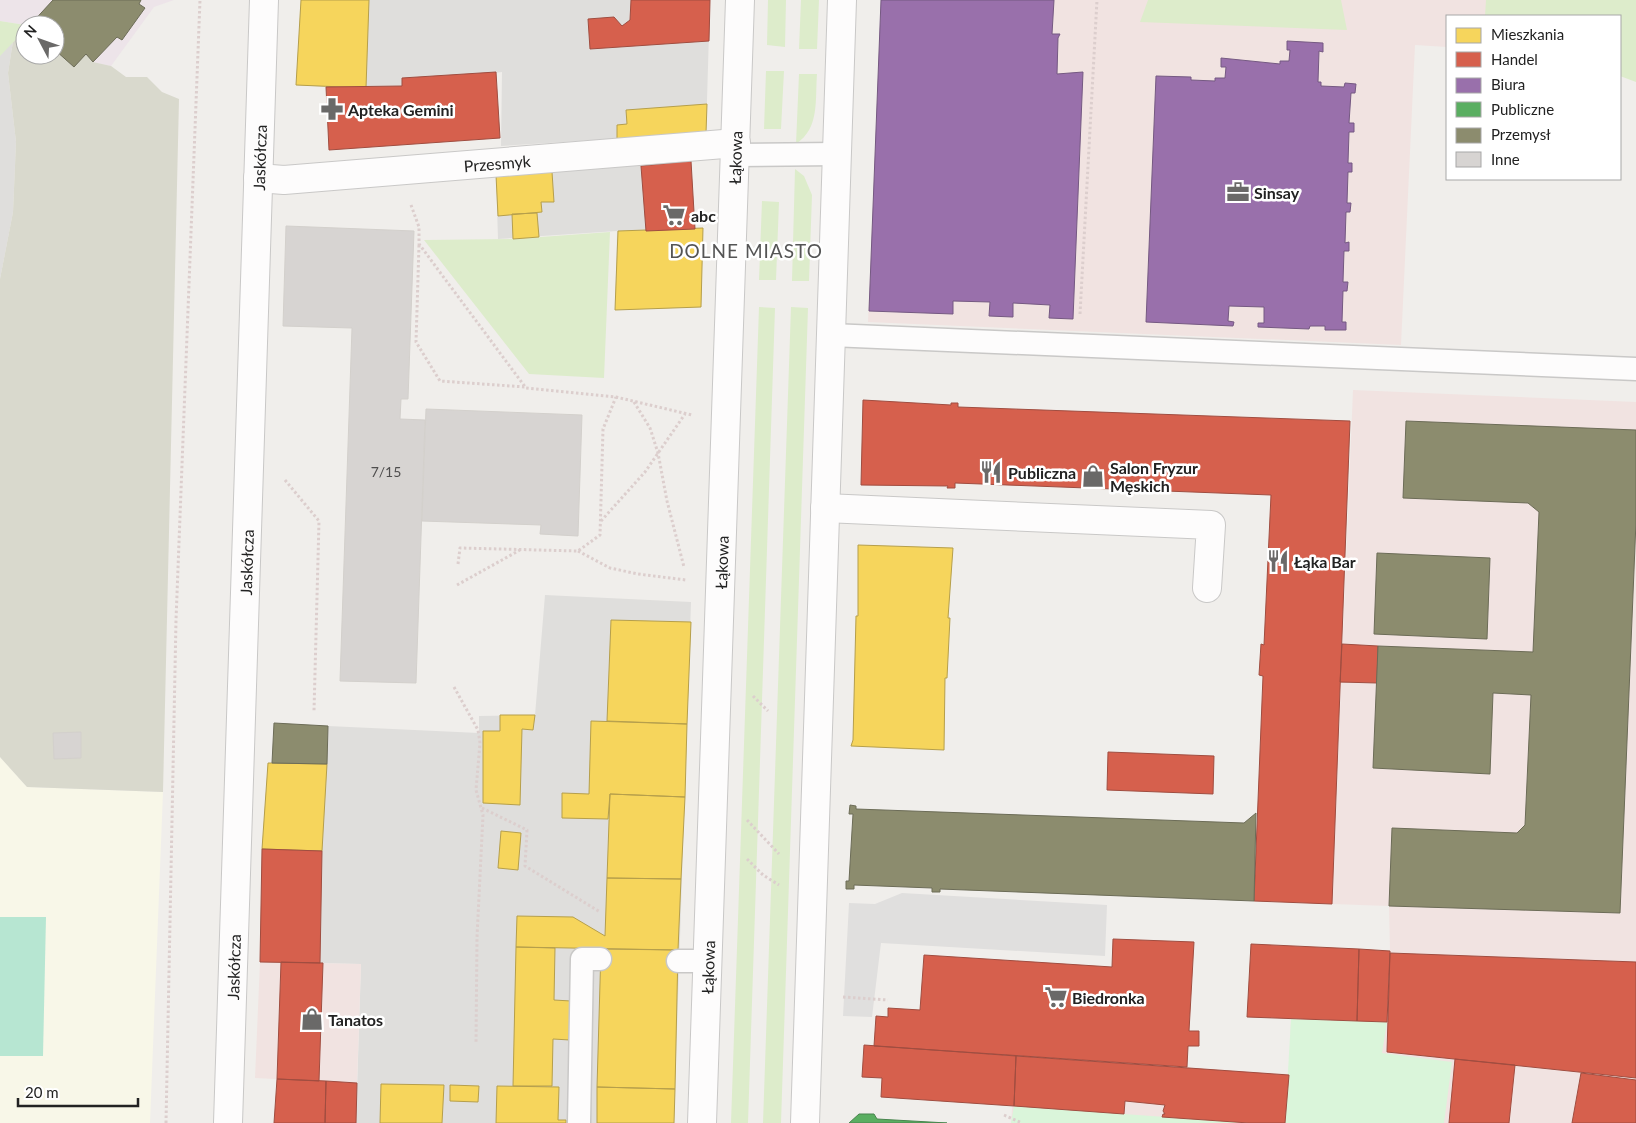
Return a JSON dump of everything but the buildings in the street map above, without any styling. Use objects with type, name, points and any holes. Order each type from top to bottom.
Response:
[{"type":"street","name":"Jaskółcza","points":[[228,1123],[264,0]]},
{"type":"street","name":"Łąkowa","points":[[702,1123],[740,0]]},
{"type":"street","points":[[805,1123],[842,0]]},
{"type":"street","name":"Przesmyk","points":[[258,178],[284,180],[736,149]]},
{"type":"street","points":[[825,508],[1211,525],[1207,588]]},
{"type":"lane","points":[[736,149],[837,154]]},
{"type":"lane","points":[[831,335],[1636,369]]},
{"type":"lane","points":[[579,1123],[582,959],[600,959]]},
{"type":"lane","points":[[678,961],[707,961]]},
{"type":"path","points":[[166,1123],[176,620],[200,0]]},
{"type":"path","points":[[1079,345],[1097,0]]},
{"type":"path","points":[[410,203],[419,227],[416,342],[440,381],[616,397],[698,417]]},
{"type":"path","points":[[419,244],[526,388]]},
{"type":"path","points":[[578,551],[600,535],[603,429],[616,397]]},
{"type":"path","points":[[634,401],[650,428],[658,453],[666,501],[685,569]]},
{"type":"path","points":[[601,522],[645,472],[685,414]]},
{"type":"path","points":[[280,474],[319,521],[314,711]]},
{"type":"path","points":[[458,564],[460,548],[578,551],[610,568],[692,582]]},
{"type":"path","points":[[457,585],[522,549]]},
{"type":"path","points":[[454,687],[478,730],[476,790],[483,815],[477,937],[476,1044]]},
{"type":"path","points":[[482,808],[527,830],[525,866],[600,912]]},
{"type":"path","points":[[713,813],[744,817],[764,836],[786,864],[813,885]]},
{"type":"path","points":[[712,849],[742,854],[763,875],[783,888],[813,885]]},
{"type":"path","points":[[835,996],[888,1000]]},
{"type":"path","points":[[1004,1115],[1022,1123]]},
{"type":"shaded area","points":[[0,0],[174,0],[154,7],[111,66],[93,62],[74,67],[65,59],[65,15],[15,15],[15,23],[0,21]]},
{"type":"shaded area","points":[[301,0],[710,0],[706,133],[501,146],[502,72],[402,86],[326,87],[296,85]]},
{"type":"shaded area","points":[[881,0],[1515,0],[1514,15],[1446,15],[1446,47],[1415,45],[1401,345],[868,322]]},
{"type":"shaded area","points":[[0,22],[13,41],[8,73],[16,142],[13,212],[0,279]]},
{"type":"shaded area","points":[[15,39],[15,65],[65,65],[65,59],[74,67],[86,54],[93,62],[111,66],[126,77],[147,77],[162,92],[179,99],[163,792],[27,787],[0,757],[0,279],[13,212],[16,142],[8,73],[13,41]]},
{"type":"shaded area","points":[[691,161],[695,229],[703,228],[701,307],[615,310],[617,231],[498,239],[496,175]]},
{"type":"shaded area","points":[[1353,390],[1636,402],[1636,1080],[1581,1073],[1572,1123],[1011,1123],[1016,1056],[1289,1074],[1291,1019],[1387,1022],[1390,951],[1389,906],[1332,904]]},
{"type":"shaded area","points":[[545,595],[691,602],[674,1123],[356,1123],[361,964],[260,962],[262,849],[268,763],[327,764],[328,726],[479,733],[479,716],[535,715]]},
{"type":"shaded area","points":[[0,757],[27,787],[163,792],[150,1123],[0,1123]]},
{"type":"shaded area","points":[[902,893],[1107,905],[1105,956],[881,943],[872,1017],[843,1016],[849,903],[875,904]]},
{"type":"shaded area","points":[[260,962],[361,964],[357,1083],[255,1078]]},
{"type":"green space","points":[[768,0],[786,0],[785,47],[767,45]]},
{"type":"green space","points":[[801,0],[819,0],[817,49],[799,49]]},
{"type":"green space","points":[[1148,0],[1341,0],[1347,30],[1140,22]]},
{"type":"green space","points":[[1486,0],[1636,0],[1636,82],[1621,76],[1621,15],[1485,15]]},
{"type":"green space","points":[[0,21],[15,23],[15,40],[0,56]]},
{"type":"green space","points":[[766,71],[784,71],[781,129],[764,129]]},
{"type":"green space","points":[[799,74],[817,74],[813,122],[804,137],[796,144]]},
{"type":"green space","points":[[795,169],[804,176],[812,195],[809,281],[792,281]]},
{"type":"green space","points":[[762,201],[779,202],[776,280],[759,280]]},
{"type":"green space","points":[[610,232],[604,378],[529,374],[424,240],[513,239]]},
{"type":"green space","points":[[759,307],[775,308],[748,1123],[731,1123]]},
{"type":"green space","points":[[791,307],[808,308],[781,1123],[763,1123]]},
{"type":"green space","points":[[0,917],[46,917],[43,1056],[0,1056]]},
{"type":"green space","points":[[1291,1019],[1387,1022],[1382,1053],[1452,1062],[1444,1123],[1285,1123]]},
{"type":"green space","points":[[1014,1106],[1249,1123],[1011,1123]]},
{"type":"place","name":"Apteka Gemini","points":[[332,109]]},
{"type":"place","name":"Sinsay","points":[[1238,192]]},
{"type":"place","name":"abc","points":[[674,215]]},
{"type":"place","name":"Publiczna","points":[[991,472]]},
{"type":"place","name":"Salon Fryzur Męskich","points":[[1093,476]]},
{"type":"place","name":"Łąka Bar","points":[[1278,561]]},
{"type":"place","name":"Biedronka","points":[[1056,997]]},
{"type":"place","name":"Tanatos","points":[[312,1019]]},
{"type":"district","name":"DOLNE MIASTO","points":[[746,250]]}]
